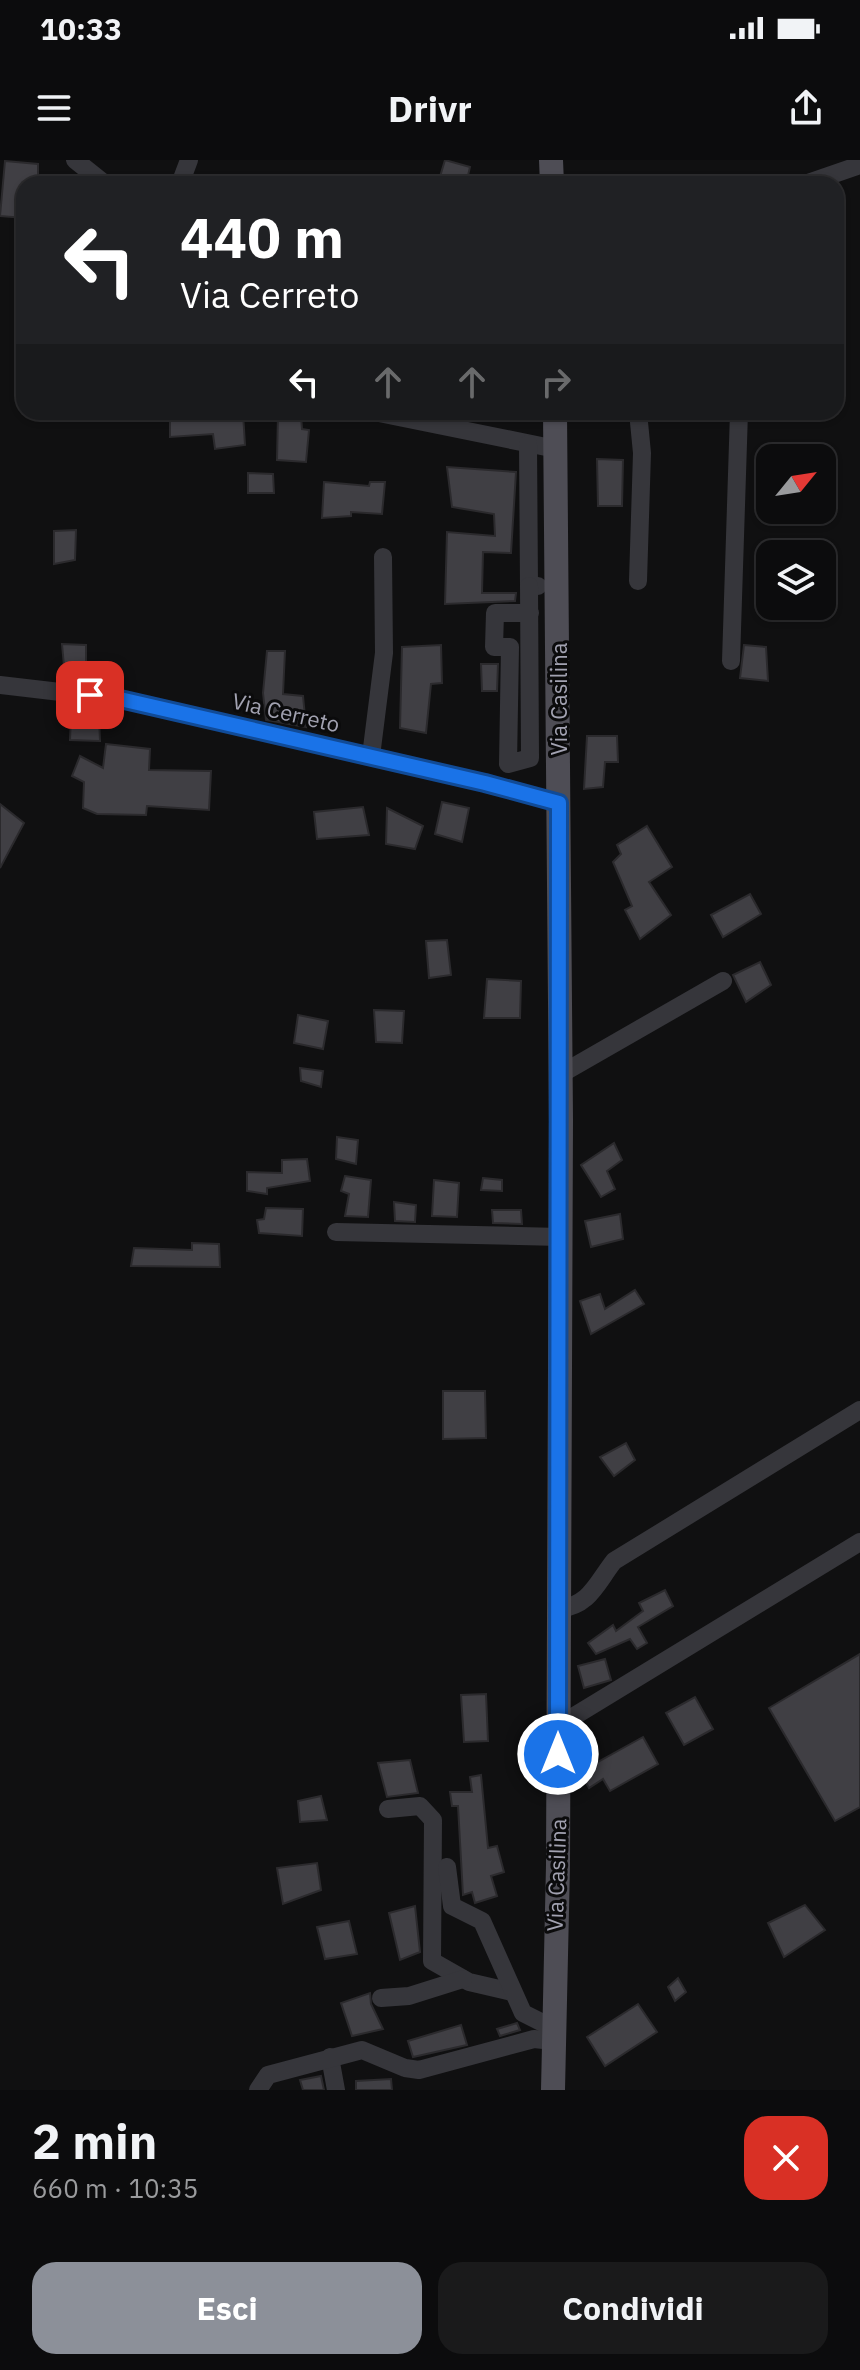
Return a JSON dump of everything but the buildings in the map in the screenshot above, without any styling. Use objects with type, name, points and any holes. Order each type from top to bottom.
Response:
[{"type":"main road","name":"Via Casilina","points":[[553,2090],[561,1237],[555,420]]},
{"type":"street","points":[[75,160],[95,176]]},
{"type":"street","points":[[828,176],[860,165]]},
{"type":"street","points":[[412,420],[556,449]]},
{"type":"street","points":[[638,581],[642,453],[639,420]]},
{"type":"street","points":[[731,661],[739,420]]},
{"type":"street","points":[[528,444],[530,613],[530,758],[508,764],[510,647],[494,647],[495,613],[530,613]]},
{"type":"street","points":[[371,756],[384,653],[383,557]]},
{"type":"street","points":[[529,586],[557,586]]},
{"type":"street","name":"Via Cerreto","points":[[0,685],[120,699],[559,803]]},
{"type":"street","points":[[561,1074],[723,981]]},
{"type":"street","points":[[336,1232],[561,1237]]},
{"type":"street","points":[[559,1609],[575,1607],[587,1600],[614,1561],[860,1410]]},
{"type":"street","points":[[558,1726],[860,1542]]},
{"type":"street","points":[[388,1809],[420,1806],[433,1820],[432,1961],[463,1979],[512,1992]]},
{"type":"street","points":[[447,1867],[452,1906],[482,1921],[523,2013],[553,2035]]},
{"type":"street","points":[[381,1998],[409,1996],[463,1979]]},
{"type":"street","points":[[258,2090],[268,2075],[362,2050],[413,2071],[553,2035]]},
{"type":"street","points":[[330,2057],[336,2090]]},
{"type":"route","points":[[90,695],[120,699],[485,783],[559,803],[558,1754]]}]
